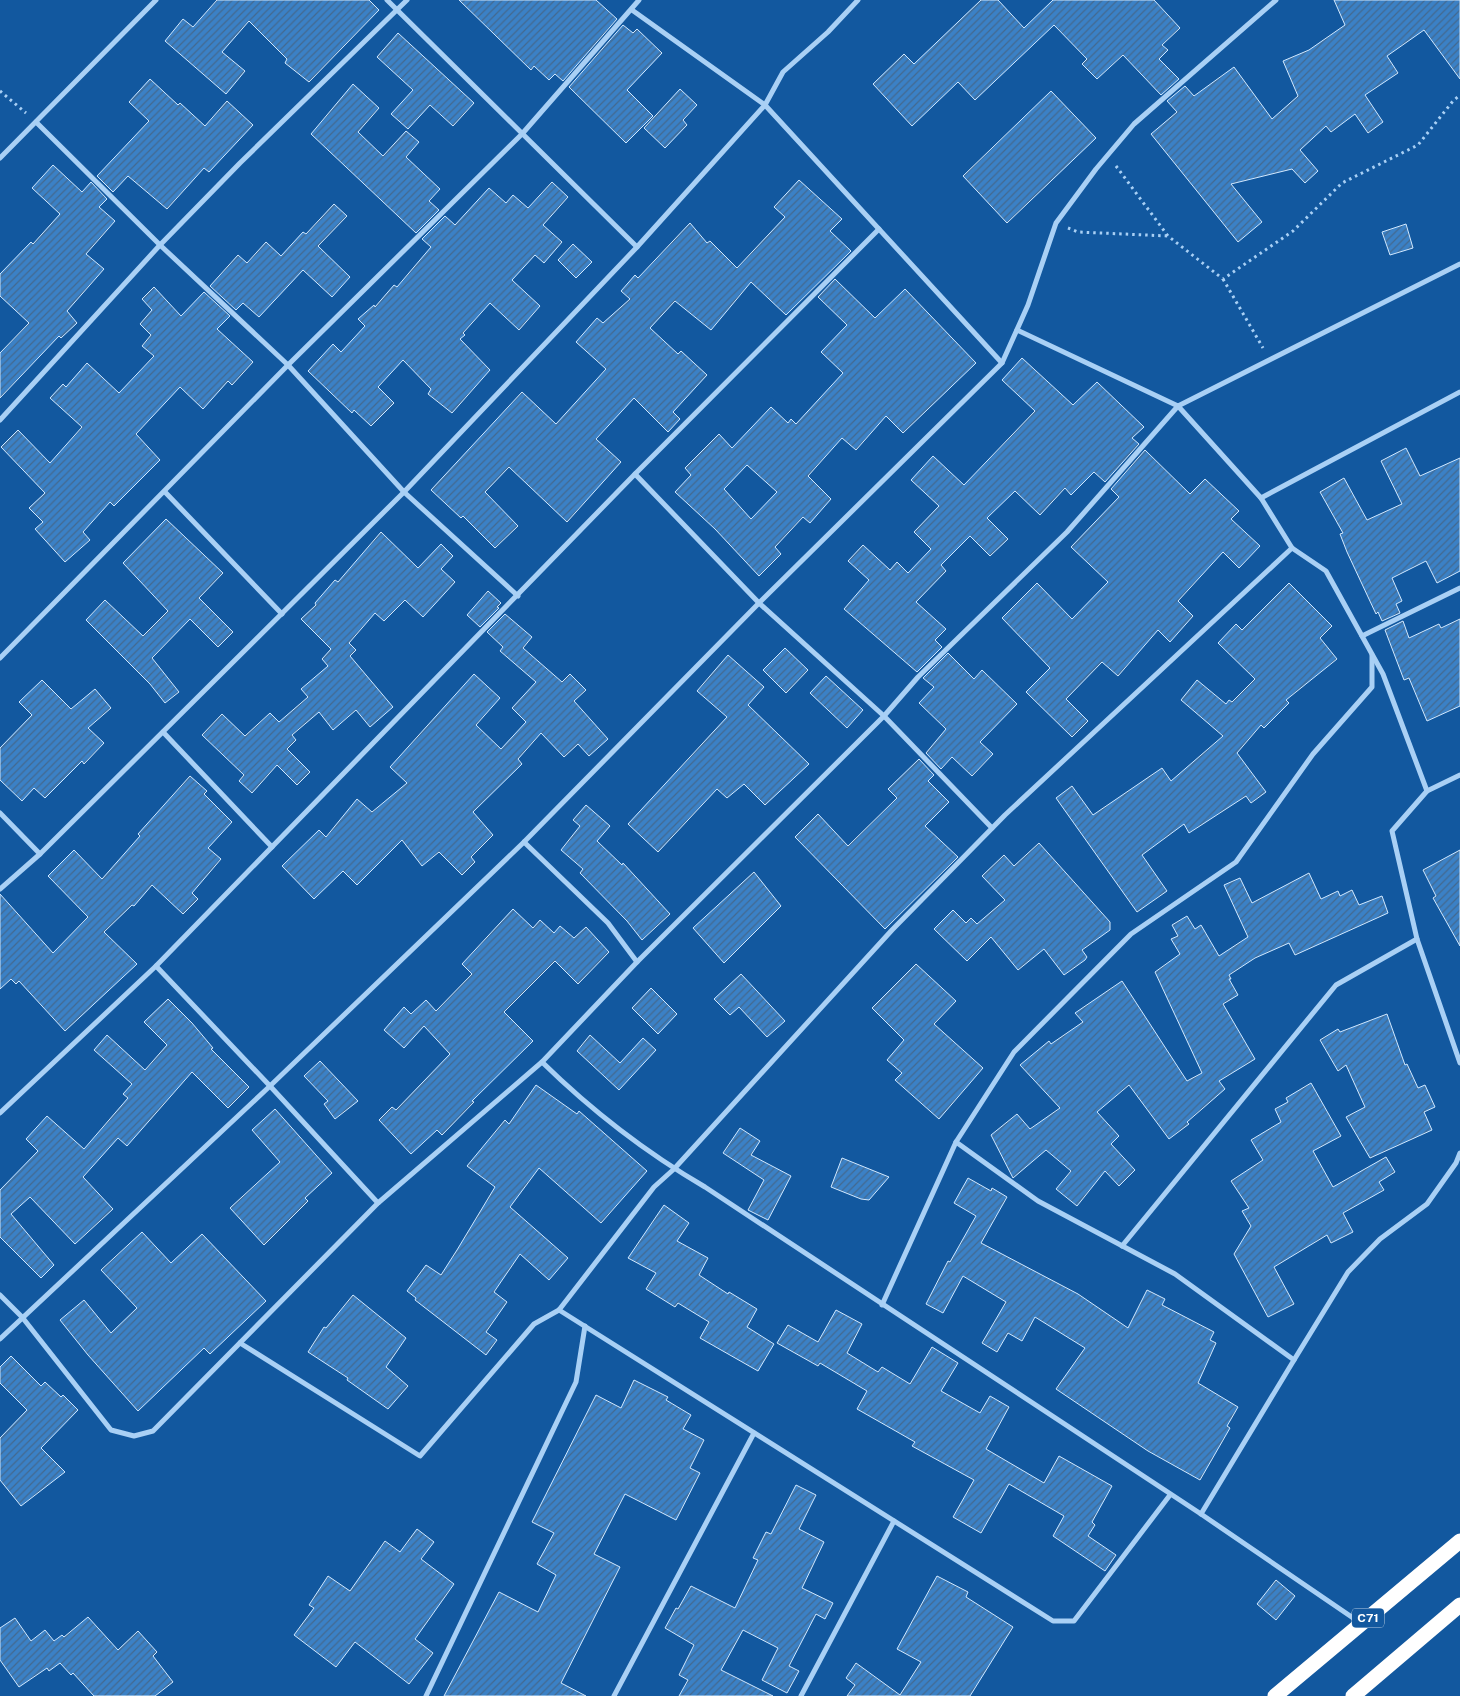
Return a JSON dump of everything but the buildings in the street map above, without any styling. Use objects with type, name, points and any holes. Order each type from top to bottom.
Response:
[{"type":"highway","name":"C71","points":[[1275,1696],[1460,1541]]},
{"type":"highway","points":[[1353,1696],[1460,1605]]},
{"type":"street","points":[[0,158],[156,0]]},
{"type":"street","points":[[387,0],[637,247]]},
{"type":"street","points":[[0,420],[160,245],[240,162],[407,0]]},
{"type":"street","points":[[0,658],[288,365],[522,134],[639,0]]},
{"type":"street","points":[[0,890],[40,854],[404,492],[637,247],[765,104],[784,72],[828,32],[858,0]]},
{"type":"street","points":[[0,1339],[270,1086],[524,842],[759,603],[1002,363],[1042,267],[1056,223],[1134,124],[1276,0]]},
{"type":"street","points":[[632,10],[765,104],[1002,363]]},
{"type":"street","points":[[36,122],[160,245],[288,365],[404,492],[518,596]]},
{"type":"street","points":[[0,1113],[156,966],[635,474],[879,229]]},
{"type":"street","points":[[0,1295],[22,1317],[111,1430],[134,1436],[153,1431],[378,1203],[542,1062],[637,962],[884,716],[918,678],[1067,532],[1178,406],[1460,264]]},
{"type":"street","points":[[1017,330],[1178,406],[1261,498],[1292,548],[1326,571],[1383,674],[1426,791]]},
{"type":"street","points":[[1261,498],[1460,392]]},
{"type":"street","points":[[635,474],[759,603],[884,716],[992,828]]},
{"type":"street","points":[[165,492],[282,614]]},
{"type":"street","points":[[240,1343],[420,1456],[534,1324],[558,1310],[654,1188],[674,1169],[874,949],[992,828],[1292,548]]},
{"type":"street","points":[[1362,636],[1460,588]]},
{"type":"street","points":[[882,1305],[956,1142],[1014,1052],[1131,934],[1236,862],[1313,754],[1372,688],[1372,655]]},
{"type":"street","points":[[163,732],[272,847]]},
{"type":"street","points":[[1460,776],[1426,791],[1392,831],[1417,939],[1460,1064]]},
{"type":"street","points":[[0,813],[40,854]]},
{"type":"street","points":[[524,842],[608,923],[637,962]]},
{"type":"street","points":[[1122,1246],[1336,985],[1417,939]]},
{"type":"street","points":[[156,966],[378,1203]]},
{"type":"street","points":[[542,1062],[582,1101],[646,1151],[705,1187],[1201,1514],[1362,1623]]},
{"type":"street","points":[[956,1142],[1038,1201],[1175,1274],[1294,1360]]},
{"type":"street","points":[[1201,1514],[1348,1272],[1380,1239],[1427,1204],[1456,1163],[1460,1153]]},
{"type":"street","points":[[558,1310],[1053,1621],[1074,1620],[1170,1495]]},
{"type":"street","points":[[426,1696],[576,1382],[585,1326]]},
{"type":"street","points":[[614,1696],[754,1433]]},
{"type":"street","points":[[801,1696],[894,1522]]},
{"type":"path","points":[[0,91],[36,122]]},
{"type":"path","points":[[1223,280],[1292,231],[1342,183],[1418,145],[1453,101],[1460,95]]},
{"type":"path","points":[[1107,156],[1168,236],[1223,280],[1270,360]]},
{"type":"path","points":[[1056,223],[1078,232],[1168,236]]}]
